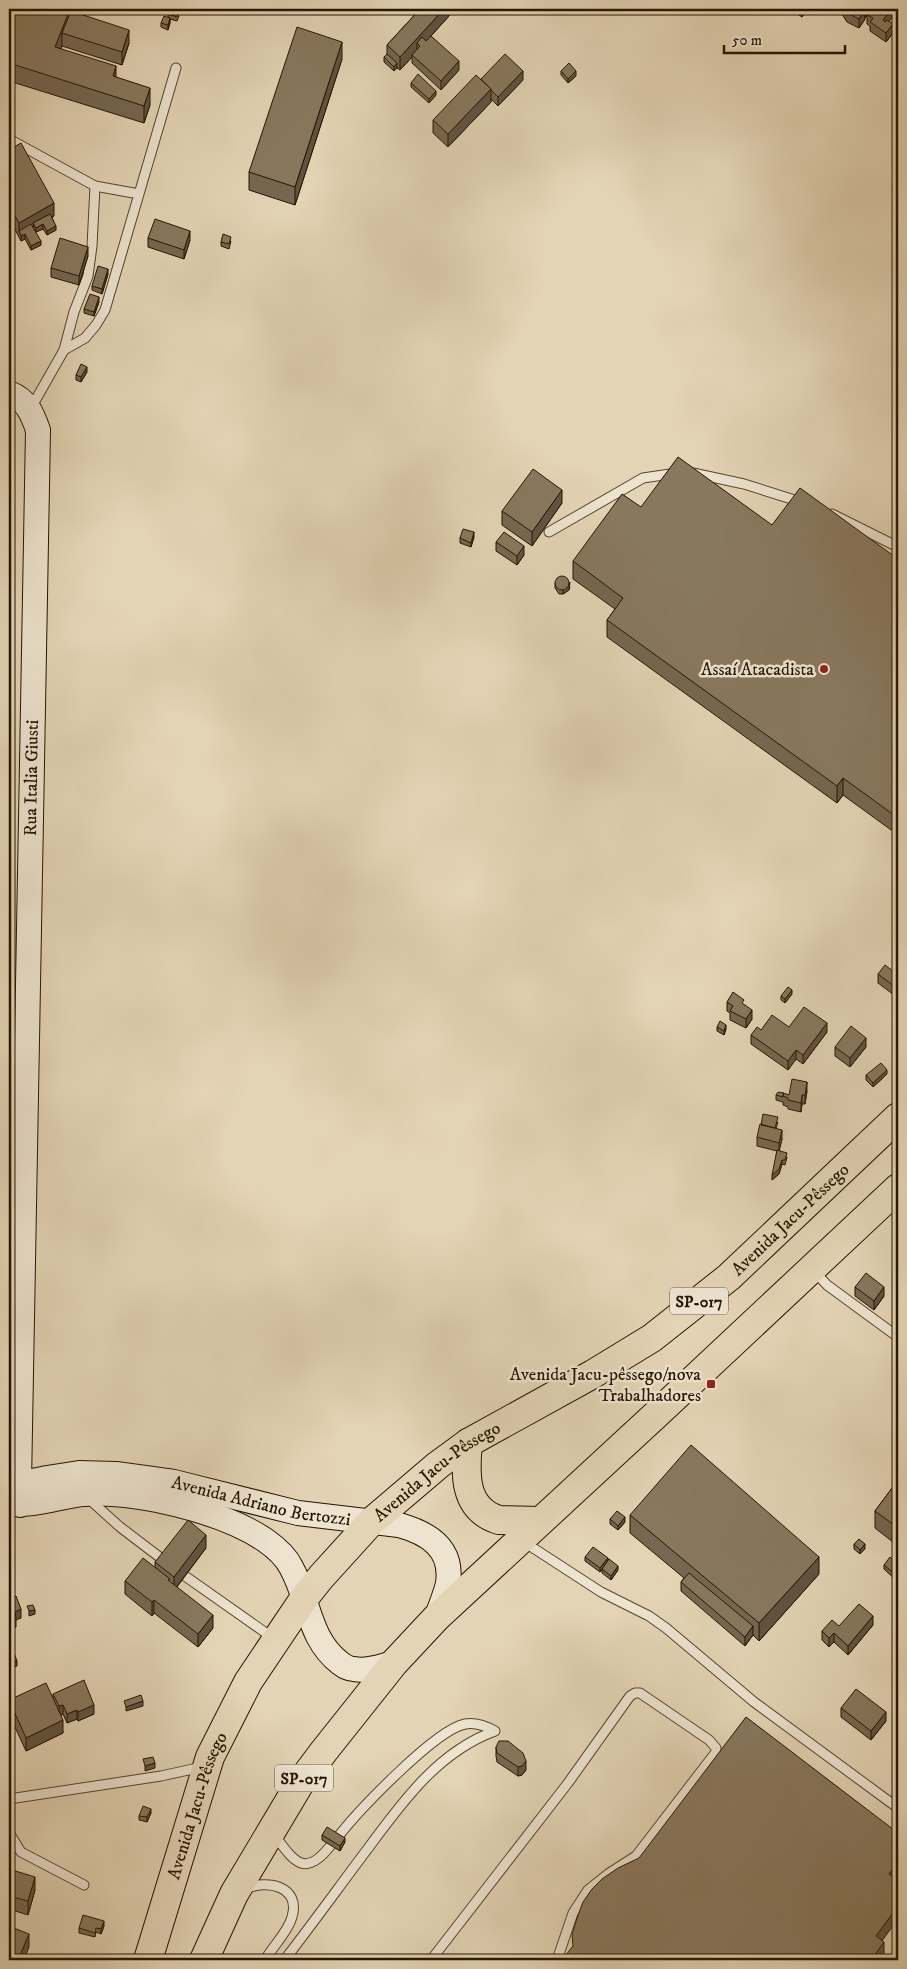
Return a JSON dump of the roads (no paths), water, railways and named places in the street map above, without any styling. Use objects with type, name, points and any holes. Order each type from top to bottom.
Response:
[{"type":"highway","name":"Avenida Jacu-Pêssego","points":[[148,1960],[207,1766],[228,1718],[248,1682],[305,1597],[370,1523],[438,1465],[468,1443],[592,1374],[652,1338],[729,1277],[898,1118]]},
{"type":"highway","name":"SP-017","points":[[204,1960],[234,1894],[300,1784],[394,1663],[437,1617],[519,1539],[898,1188]]},
{"type":"highway","points":[[468,1443],[465,1473],[474,1502],[480,1509],[499,1520],[540,1521]]},
{"type":"street","points":[[9,393],[17,396],[31,409]]},
{"type":"street","name":"Rua Italia Giusti","points":[[14,1496],[38,430],[31,409]]},
{"type":"street","name":"Avenida Adriano Bertozzi","points":[[14,1496],[79,1473],[116,1474],[149,1477],[174,1482],[298,1513],[399,1525],[418,1531],[433,1540],[443,1552],[448,1567],[448,1584],[437,1617]]},
{"type":"street","name":"Avenida Adriano Bertozzi","points":[[14,1496],[115,1494],[148,1499],[207,1514],[246,1529],[271,1544],[284,1556],[290,1565],[305,1597],[319,1640],[329,1654],[345,1666],[362,1670],[394,1663]]},
{"type":"lane","points":[[64,350],[85,338],[105,310],[176,68]]},
{"type":"lane","points":[[9,139],[95,186],[139,194]]},
{"type":"lane","points":[[31,409],[64,350],[74,312],[88,276],[92,246],[95,186]]},
{"type":"lane","points":[[550,532],[643,478],[670,473],[692,473],[718,478],[810,505]]},
{"type":"lane","points":[[825,511],[898,548]]},
{"type":"lane","points":[[812,1269],[827,1285],[898,1337]]},
{"type":"lane","points":[[84,1494],[120,1527],[166,1562]]},
{"type":"lane","points":[[519,1539],[601,1592],[649,1616],[666,1628],[754,1702],[898,1808]]},
{"type":"lane","points":[[185,1576],[275,1640]]},
{"type":"lane","points":[[431,1960],[573,1776],[630,1696],[640,1693],[709,1740],[716,1748],[716,1752],[636,1856],[588,1890],[573,1913],[557,1960]]},
{"type":"lane","points":[[271,1830],[288,1853],[302,1864],[318,1861],[350,1822],[407,1764],[444,1734],[455,1727],[467,1723],[477,1724],[494,1731],[457,1750],[424,1779],[402,1804],[288,1959],[272,1947]]},
{"type":"lane","points":[[9,1799],[160,1776],[207,1766]]},
{"type":"lane","points":[[9,1825],[10,1834],[21,1852],[84,1885]]},
{"type":"lane","points":[[234,1894],[253,1885],[271,1884],[283,1889],[290,1897],[293,1907],[292,1917],[265,1960]]},
{"type":"place","name":"Assaí Atacadista","points":[[824,669]]},
{"type":"place","name":"Avenida Jacu-pêssego/nova Trabalhadores","points":[[711,1384]]}]
